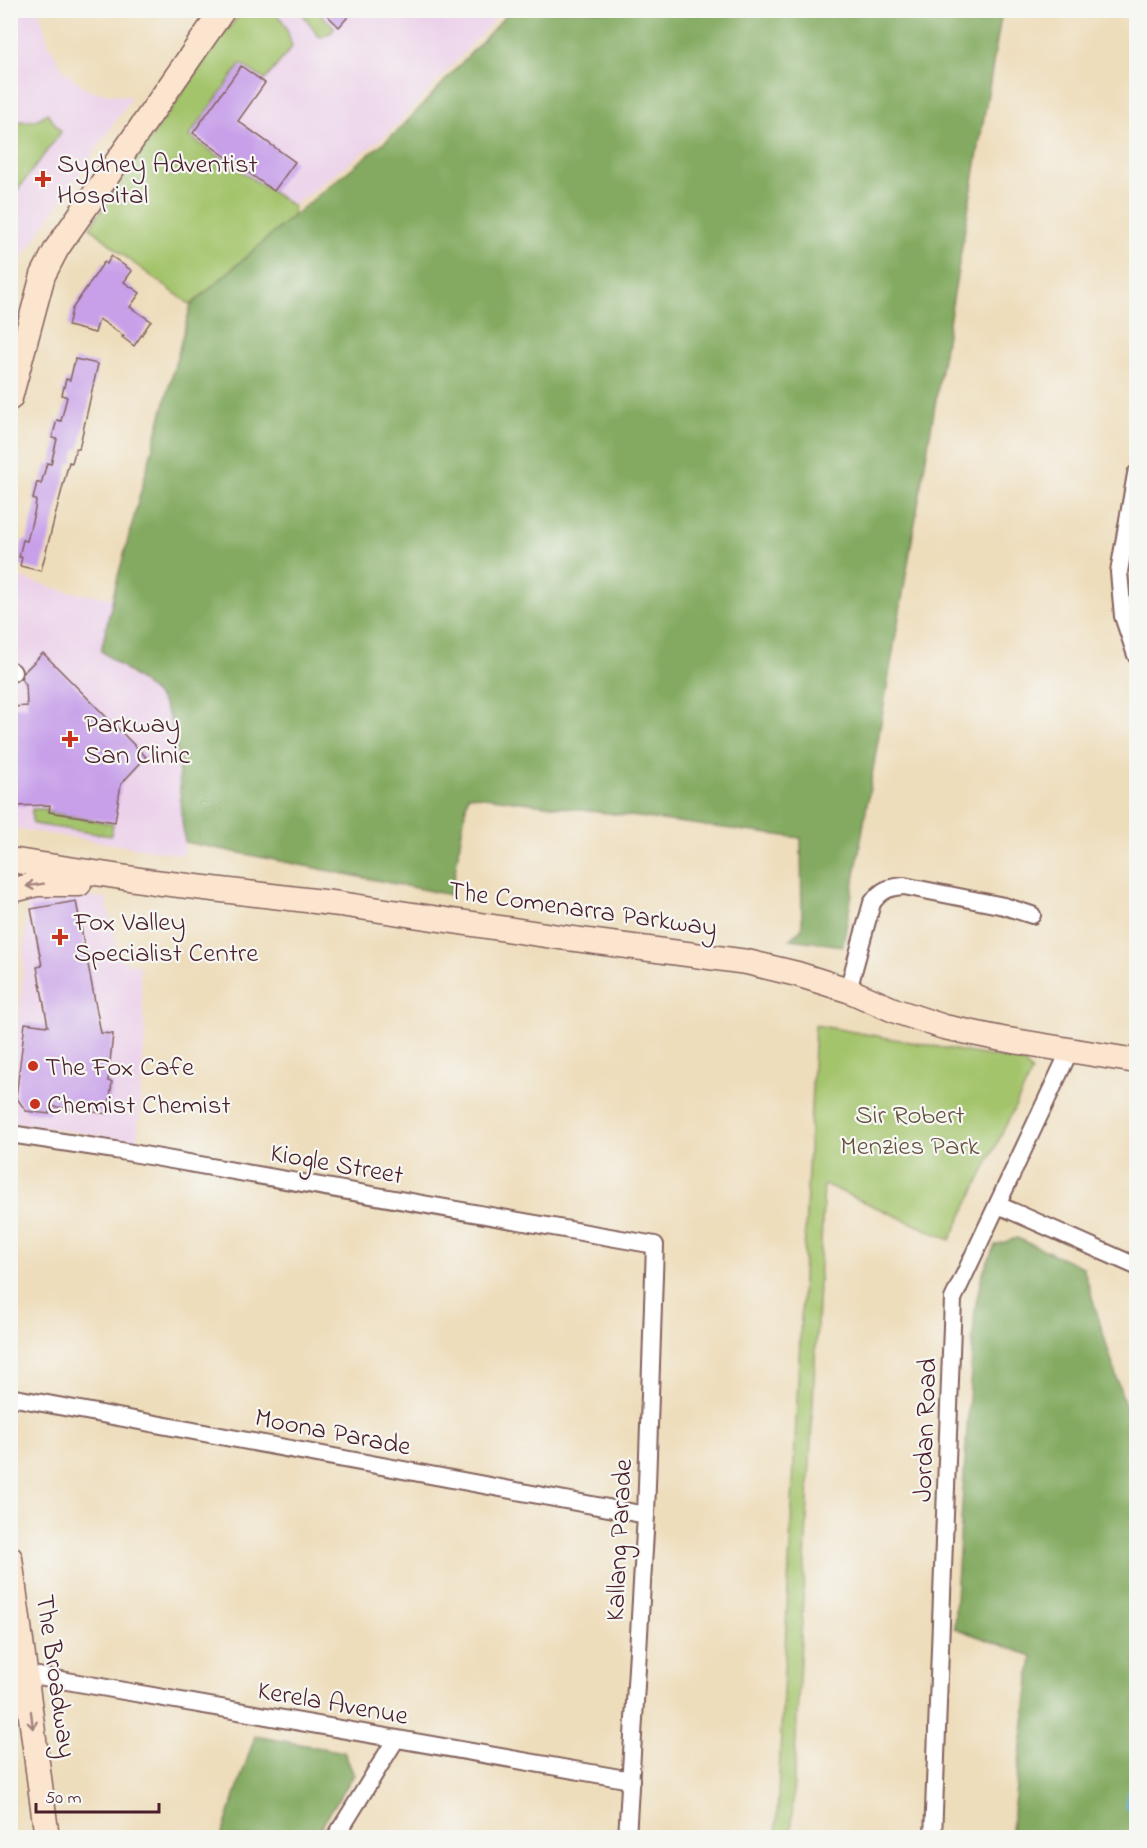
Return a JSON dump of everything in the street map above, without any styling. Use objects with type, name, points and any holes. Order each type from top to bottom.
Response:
[{"type":"main road","points":[[10,398],[43,275],[57,248],[223,10]]},
{"type":"main road","name":"The Comenarra Parkway","points":[[10,860],[154,882],[340,904],[747,962],[848,990],[896,1011],[944,1027],[1137,1061]]},
{"type":"main road","points":[[10,891],[37,884],[102,885],[154,882]]},
{"type":"main road","name":"The Broadway","points":[[10,1558],[47,1838]]},
{"type":"street","points":[[1137,474],[1119,572],[1123,616],[1137,655]]},
{"type":"street","points":[[848,990],[872,903],[879,893],[889,887],[904,886],[1004,906],[1032,915]]},
{"type":"street","name":"Jordan Road","points":[[933,1838],[953,1299],[1070,1050]]},
{"type":"street","name":"Kiogle Street","points":[[10,1134],[139,1154],[655,1245]]},
{"type":"street","points":[[998,1205],[1137,1266]]},
{"type":"street","name":"Kallang Parade","points":[[627,1838],[646,1515],[655,1245]]},
{"type":"street","name":"Moona Parade","points":[[10,1397],[646,1515]]},
{"type":"street","name":"Kerela Avenue","points":[[27,1674],[631,1780]]},
{"type":"street","points":[[335,1838],[396,1739]]},
{"type":"shaded area","name":"Sydney Adventist Hospital","points":[[11,11],[39,11],[48,42],[63,70],[89,91],[132,97],[20,261],[11,297]]},
{"type":"shaded area","points":[[246,11],[503,11],[391,131],[293,206],[165,120]]},
{"type":"shaded area","points":[[10,575],[69,592],[113,598],[101,651],[157,696],[168,712],[175,748],[185,842],[184,855],[11,828]]},
{"type":"shaded area","points":[[37,893],[106,898],[120,960],[139,965],[145,1033],[137,1142],[11,1122],[16,1020],[19,1020],[28,895]]},
{"type":"green space","points":[[243,11],[277,15],[285,26],[292,47],[265,80],[241,64],[189,136],[293,206],[294,215],[191,305],[128,259],[90,227],[218,41]]},
{"type":"green space","points":[[301,11],[317,11],[334,27],[332,32],[321,37],[317,35]]},
{"type":"green space","points":[[510,11],[1002,11],[843,946],[790,939],[802,928],[801,838],[468,795],[451,895],[185,842],[176,747],[167,712],[153,692],[101,651],[116,584],[191,305],[294,215],[399,130]]},
{"type":"green space","points":[[47,113],[61,132],[11,199],[11,121],[26,122]]},
{"type":"green space","points":[[32,809],[46,809],[48,812],[113,824],[111,836],[34,824]]},
{"type":"green space","name":"Sir Robert Menzies Park","points":[[815,1025],[1023,1062],[1032,1072],[950,1240],[824,1184],[791,1837],[776,1838]]},
{"type":"green space","points":[[1017,1238],[1083,1267],[1127,1412],[1136,1415],[1136,1837],[1010,1837],[1032,1656],[954,1628],[975,1308],[982,1275],[995,1245]]},
{"type":"green space","points":[[255,1736],[344,1752],[354,1775],[314,1837],[221,1837]]},
{"type":"building","points":[[322,10],[354,10],[339,27]]},
{"type":"building","points":[[241,66],[265,83],[238,121],[295,162],[274,191],[193,133]]},
{"type":"building","points":[[111,256],[132,271],[124,282],[140,293],[130,307],[151,321],[134,346],[122,337],[124,336],[99,319],[95,333],[68,326],[72,309],[104,262],[107,264]]},
{"type":"building","points":[[75,359],[98,364],[79,449],[76,448],[72,463],[69,462],[41,571],[20,566],[22,557],[19,557],[23,540],[27,541],[35,509],[36,500],[33,499],[37,482],[41,484],[47,463],[51,464],[57,439],[52,438],[57,420],[61,421],[67,397],[62,395],[66,379],[70,380]]},
{"type":"building","name":"Parkway San Clinic","points":[[43,653],[146,757],[121,784],[115,822],[49,812],[50,805],[14,806],[11,707],[27,706],[26,684],[21,679],[23,673]]},
{"type":"building","points":[[76,901],[101,1033],[113,1034],[108,1081],[112,1082],[108,1114],[50,1106],[49,1114],[26,1111],[16,1097],[25,1023],[48,1026],[37,967],[42,966],[31,909]]},
{"type":"waterway","points":[[1127,1806],[1130,1790],[1136,1786]]},
{"type":"place","name":"Sydney Adventist Hospital","points":[[43,179]]},
{"type":"place","name":"Parkway San Clinic","points":[[70,739]]},
{"type":"place","name":"Fox Valley Specialist Centre","points":[[60,937]]},
{"type":"place","name":"The Fox Cafe","points":[[33,1066]]},
{"type":"place","name":"Chemist Chemist","points":[[35,1104]]}]
